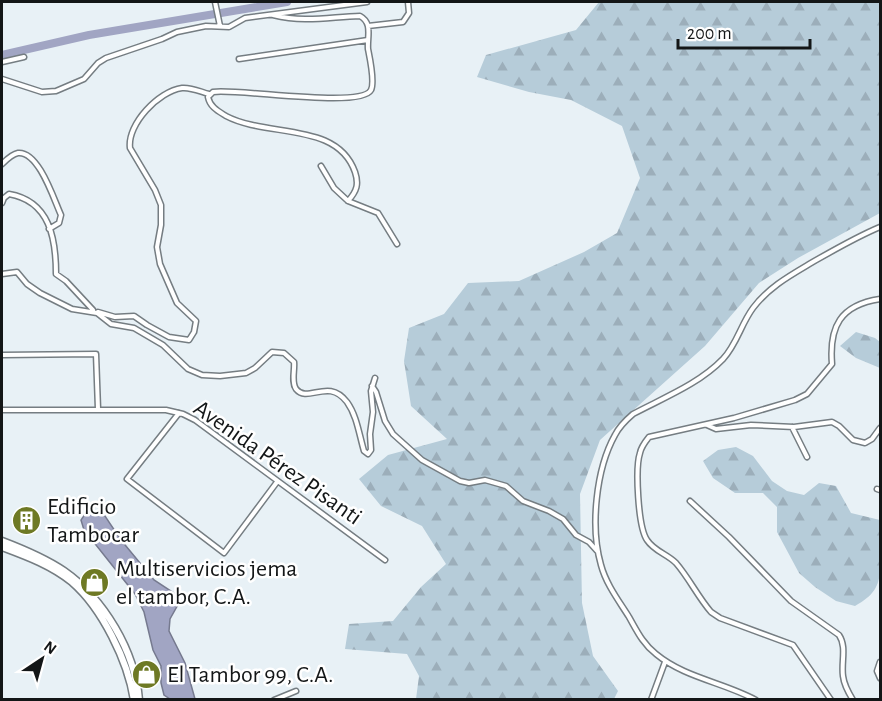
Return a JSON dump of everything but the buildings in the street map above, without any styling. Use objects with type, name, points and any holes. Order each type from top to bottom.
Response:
[{"type":"main road","points":[[2,541],[19,547],[51,566],[74,584],[113,638],[132,685],[135,699]]},
{"type":"main road","points":[[2,547],[66,573],[88,592],[114,626],[124,644],[135,674],[139,699]]},
{"type":"street","points":[[215,2],[220,26]]},
{"type":"street","points":[[2,78],[42,92],[56,92],[84,79],[98,63],[106,58],[177,32],[192,28],[229,27],[245,18],[367,2]]},
{"type":"street","points":[[368,26],[403,22],[409,13],[408,2]]},
{"type":"street","points":[[2,274],[17,272],[39,293],[72,309],[94,311],[115,317],[134,316],[147,326],[176,338],[189,340],[194,332],[196,321],[177,303],[160,264],[157,247],[161,225],[161,205],[155,190],[129,148],[131,130],[148,108],[177,89],[186,88],[209,94],[227,91],[302,98],[362,97],[370,92],[373,83],[368,26],[364,18],[360,16],[314,20],[273,15]]},
{"type":"street","points":[[239,59],[368,40]]},
{"type":"street","points":[[2,62],[24,57]]},
{"type":"street","points":[[209,94],[208,100],[213,107],[240,122],[259,128],[319,137],[340,148],[349,158],[357,180],[357,189],[348,201]]},
{"type":"street","points":[[2,164],[11,156],[20,153],[36,164],[61,215],[58,223],[49,230]]},
{"type":"street","points":[[321,166],[334,188],[348,201],[378,213],[397,244]]},
{"type":"street","points":[[2,203],[9,194],[32,202],[44,214],[56,256],[56,274],[66,281],[94,311],[111,324],[130,327],[163,345],[188,369],[202,375],[220,376],[246,373],[272,352],[284,353],[294,362],[293,383],[297,391],[305,395],[327,390],[336,393],[347,402],[356,421],[363,449],[368,454],[371,450],[372,386],[375,378]]},
{"type":"street","points":[[756,699],[701,679],[665,662],[646,646],[601,566],[598,552],[596,501],[603,465],[615,435],[623,424],[633,414],[706,374],[722,360],[733,347],[752,309],[782,279],[845,243],[880,227]]},
{"type":"street","points":[[831,699],[793,645],[720,618],[711,612],[674,561],[654,548],[646,539],[640,512],[638,460],[643,444],[649,437],[769,409],[807,394],[832,364],[831,338],[835,326],[851,310],[880,299]]},
{"type":"street","points":[[2,355],[96,354],[98,410]]},
{"type":"street","points":[[372,386],[385,421],[393,434],[422,460],[460,482],[485,480],[506,486],[523,501],[563,519],[576,535],[589,542],[598,552]]},
{"type":"street","name":"Avenida Pérez Pisanti","points":[[2,410],[166,410],[179,413],[195,420],[385,560]]},
{"type":"street","points":[[179,413],[126,479],[224,554],[277,482]]},
{"type":"street","points":[[707,424],[716,429],[752,425],[792,427],[832,422],[853,440],[865,443],[872,440],[880,428]]},
{"type":"street","points":[[792,427],[807,457]]},
{"type":"street","points":[[690,501],[729,537],[791,601],[839,636],[843,641],[844,685],[853,699]]},
{"type":"street","points":[[651,699],[665,662]]},
{"type":"street","points":[[880,662],[877,671],[880,678]]},
{"type":"street","points":[[274,699],[296,691]]},
{"type":"green space","points":[[599,2],[880,2],[880,213],[798,258],[759,283],[705,346],[600,440],[580,494],[582,603],[593,656],[618,691],[614,699],[416,699],[419,676],[407,654],[345,649],[349,624],[393,621],[421,587],[446,564],[422,526],[381,506],[359,479],[388,455],[447,439],[411,406],[404,361],[409,328],[444,314],[468,283],[519,281],[584,252],[617,233],[640,178],[622,126],[571,100],[529,92],[477,77],[486,55],[576,30]]},
{"type":"green space","points":[[856,332],[880,342],[880,368],[856,358],[840,346]]},
{"type":"green space","points":[[736,447],[753,456],[772,481],[787,491],[804,495],[819,483],[836,486],[851,513],[880,520],[879,581],[868,597],[855,606],[836,601],[815,587],[799,573],[777,532],[777,507],[763,493],[735,493],[713,478],[703,461],[718,450]]},
{"type":"shaded area","points":[[92,511],[105,516],[121,540],[154,580],[174,593],[180,601],[170,619],[169,631],[185,663],[195,699],[170,699],[164,695],[161,666],[153,650],[144,612],[135,594],[84,530],[81,520],[85,514]]},
{"type":"waterway","points":[[2,55],[89,35],[287,2]]},
{"type":"place","name":"Edificio Tambocar","points":[[26,520]]},
{"type":"place","name":"Multiservicios jema el tambor, C.A.","points":[[95,582]]},
{"type":"place","name":"El Tambor 99, C.A.","points":[[146,674]]}]
